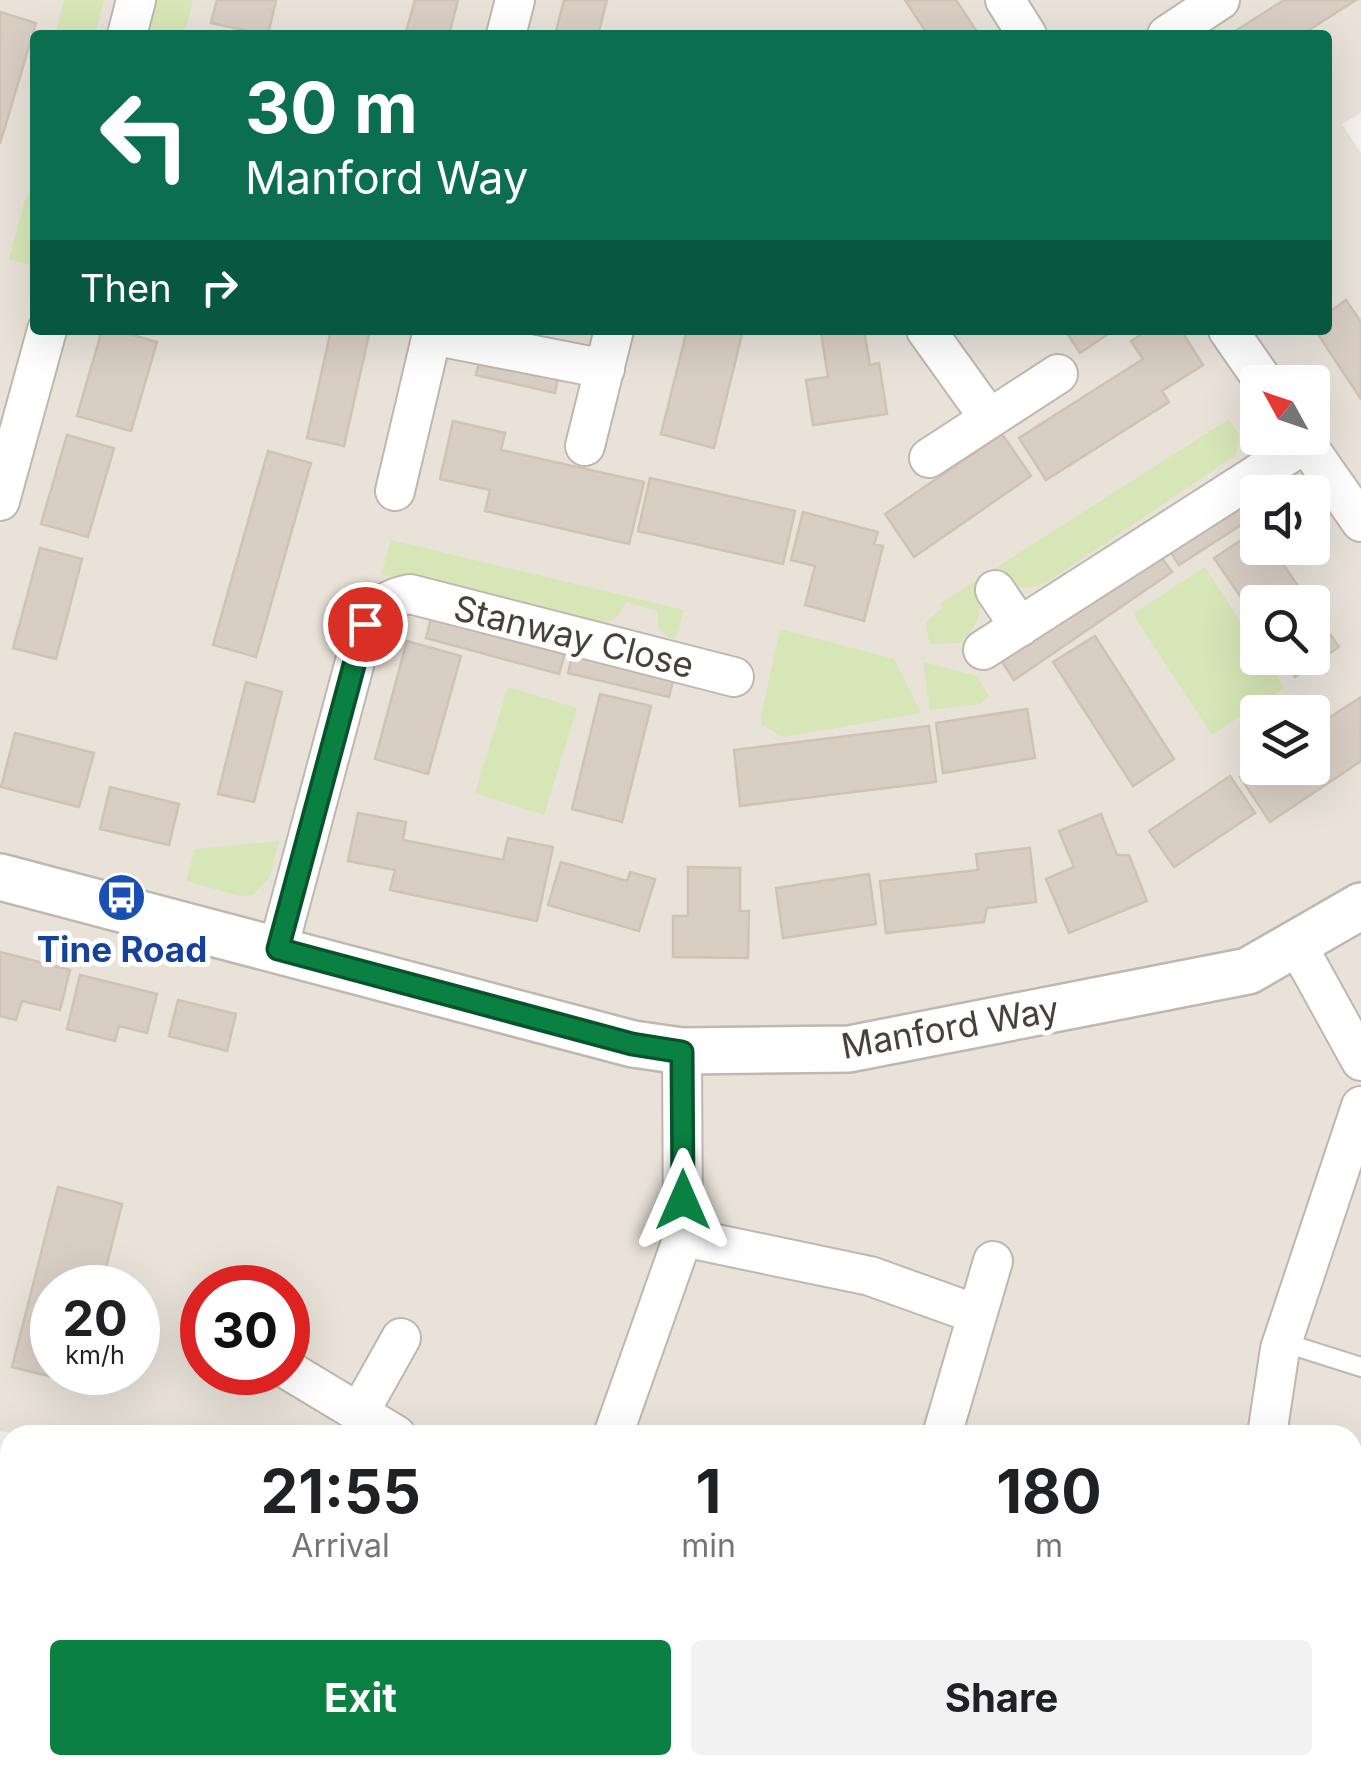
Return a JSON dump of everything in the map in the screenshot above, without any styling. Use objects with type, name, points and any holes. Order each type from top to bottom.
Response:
[{"type":"street","points":[[128,30],[136,0]]},
{"type":"street","points":[[507,30],[514,0]]},
{"type":"street","points":[[1005,0],[1024,30]]},
{"type":"street","points":[[1175,30],[1220,0]]},
{"type":"street","points":[[0,501],[46,335]]},
{"type":"street","points":[[395,491],[432,335]]},
{"type":"street","points":[[447,335],[605,369]]},
{"type":"street","points":[[586,446],[613,335]]},
{"type":"street","points":[[930,335],[989,418]]},
{"type":"street","points":[[1231,335],[1252,365]]},
{"type":"street","points":[[929,458],[1058,374]]},
{"type":"street","points":[[984,650],[1281,455]]},
{"type":"street","points":[[1314,455],[1361,522]]},
{"type":"street","points":[[995,590],[1020,627]]},
{"type":"street","name":"Stanway Close","points":[[278,949],[365,624],[379,606],[394,597],[410,594],[734,677]]},
{"type":"street","name":"Manford Way","points":[[0,877],[632,1044],[682,1052],[848,1050],[1248,971],[1361,906]]},
{"type":"street","points":[[1296,946],[1361,1061]]},
{"type":"street","points":[[617,1425],[683,1237],[682,1052]]},
{"type":"street","points":[[1269,1425],[1282,1342],[1361,1106]]},
{"type":"street","points":[[683,1237],[870,1276],[976,1314]]},
{"type":"street","points":[[945,1425],[993,1261]]},
{"type":"street","points":[[360,1413],[401,1338]]},
{"type":"street","points":[[310,1383],[380,1425]]},
{"type":"lane","points":[[1282,1342],[1361,1367]]},
{"type":"shaded area","points":[[0,0],[1361,0],[1361,113],[1342,124],[1361,153],[1361,1425],[0,1425]]},
{"type":"green space","points":[[64,0],[104,0],[96,30],[56,30]]},
{"type":"green space","points":[[150,0],[193,0],[185,30],[142,30]]},
{"type":"green space","points":[[26,196],[30,197],[30,265],[9,259]]},
{"type":"green space","points":[[1229,419],[1239,435],[1236,455],[1047,582],[1022,587],[1000,572],[977,587],[980,611],[966,637],[960,643],[930,644],[925,623],[942,608],[941,603]]},
{"type":"green space","points":[[391,540],[684,610],[675,639],[658,627],[658,611],[626,602],[618,616],[602,625],[381,575]]},
{"type":"green space","points":[[1205,567],[1240,621],[1240,675],[1275,675],[1284,688],[1273,695],[1240,695],[1240,717],[1212,735],[1133,614]]},
{"type":"green space","points":[[780,629],[894,659],[921,713],[783,737],[761,724]]},
{"type":"green space","points":[[923,662],[977,676],[989,696],[980,704],[930,710]]},
{"type":"green space","points":[[508,687],[577,708],[544,815],[475,793]]},
{"type":"green space","points":[[279,841],[270,877],[253,895],[240,896],[186,881],[195,849]]},
{"type":"building","points":[[217,0],[276,0],[269,30],[211,23]]},
{"type":"building","points":[[415,0],[458,0],[450,30],[406,30]]},
{"type":"building","points":[[564,0],[607,0],[599,30],[556,30]]},
{"type":"building","points":[[905,0],[956,0],[976,30],[925,30]]},
{"type":"building","points":[[1284,0],[1356,0],[1309,30],[1237,30]]},
{"type":"building","points":[[0,12],[36,23],[30,30],[30,43],[0,144]]},
{"type":"building","points":[[1346,300],[1361,322],[1361,399],[1318,335],[1332,335],[1332,310]]},
{"type":"building","points":[[101,335],[133,335],[157,342],[131,431],[77,416]]},
{"type":"building","points":[[330,335],[369,335],[344,446],[307,438]]},
{"type":"building","points":[[686,335],[742,335],[714,448],[661,434]]},
{"type":"building","points":[[821,335],[865,335],[870,365],[879,363],[887,414],[813,425],[806,380],[828,377]]},
{"type":"building","points":[[1068,335],[1107,335],[1080,353]]},
{"type":"building","points":[[1140,335],[1184,335],[1203,365],[1162,391],[1169,402],[1046,480],[1019,438],[1143,359],[1131,341]]},
{"type":"building","points":[[482,350],[560,369],[555,393],[476,375]]},
{"type":"building","points":[[453,421],[505,433],[501,450],[644,482],[629,544],[485,511],[490,490],[440,479]]},
{"type":"building","points":[[1002,434],[1031,476],[914,557],[885,514]]},
{"type":"building","points":[[67,435],[114,448],[88,537],[41,524]]},
{"type":"building","points":[[268,451],[311,463],[256,657],[213,645]]},
{"type":"building","points":[[650,478],[795,511],[783,564],[638,531]]},
{"type":"building","points":[[1240,497],[1240,526],[1179,565],[1166,545]]},
{"type":"building","points":[[803,512],[878,532],[874,544],[883,546],[864,621],[805,605],[815,566],[791,560]]},
{"type":"building","points":[[1240,541],[1240,565],[1284,565],[1297,585],[1240,585],[1240,596],[1214,558]]},
{"type":"building","points":[[40,548],[82,559],[56,659],[13,648]]},
{"type":"building","points":[[1157,551],[1172,572],[1014,680],[1000,659]]},
{"type":"building","points":[[432,614],[566,649],[559,674],[426,638]]},
{"type":"building","points":[[1330,634],[1339,647],[1330,653]]},
{"type":"building","points":[[1095,636],[1174,759],[1133,786],[1053,662]]},
{"type":"building","points":[[407,641],[461,656],[428,774],[375,759]]},
{"type":"building","points":[[574,649],[675,673],[669,697],[568,673]]},
{"type":"building","points":[[246,682],[282,692],[254,802],[218,794]]},
{"type":"building","points":[[600,694],[651,706],[622,822],[572,809]]},
{"type":"building","points":[[1361,697],[1361,761],[1330,782],[1330,717]]},
{"type":"building","points":[[1027,709],[1035,758],[943,773],[936,723]]},
{"type":"building","points":[[929,726],[936,782],[740,806],[734,750]]},
{"type":"building","points":[[15,733],[94,753],[79,807],[1,787]]},
{"type":"building","points":[[1230,776],[1255,813],[1174,867],[1149,831]]},
{"type":"building","points":[[1245,785],[1325,785],[1270,822]]},
{"type":"building","points":[[110,787],[179,804],[169,845],[100,829]]},
{"type":"building","points":[[358,813],[406,822],[403,840],[503,860],[508,838],[553,847],[537,921],[390,890],[395,870],[348,861]]},
{"type":"building","points":[[1101,814],[1117,855],[1129,855],[1147,901],[1069,933],[1046,879],[1074,867],[1059,831]]},
{"type":"building","points":[[1030,848],[1036,902],[987,908],[984,922],[886,933],[880,881],[978,870],[976,854]]},
{"type":"building","points":[[561,862],[627,881],[630,872],[655,879],[639,931],[548,905]]},
{"type":"building","points":[[688,867],[740,868],[740,911],[749,911],[748,958],[673,957],[673,916],[688,916]]},
{"type":"building","points":[[869,874],[876,924],[783,938],[776,888]]},
{"type":"building","points":[[0,952],[70,970],[60,1010],[22,1001],[16,1020],[0,1016]]},
{"type":"building","points":[[80,975],[157,994],[147,1033],[119,1026],[115,1041],[67,1029]]},
{"type":"building","points":[[178,1000],[236,1014],[227,1051],[169,1036]]},
{"type":"building","points":[[58,1187],[122,1204],[107,1265],[38,1265]]},
{"type":"building","points":[[30,1297],[30,1371],[12,1367]]},
{"type":"place","name":"Tine Road","points":[[122,897]]},
{"type":"route","points":[[365,624],[278,949],[632,1044],[682,1052],[683,1200]]}]
